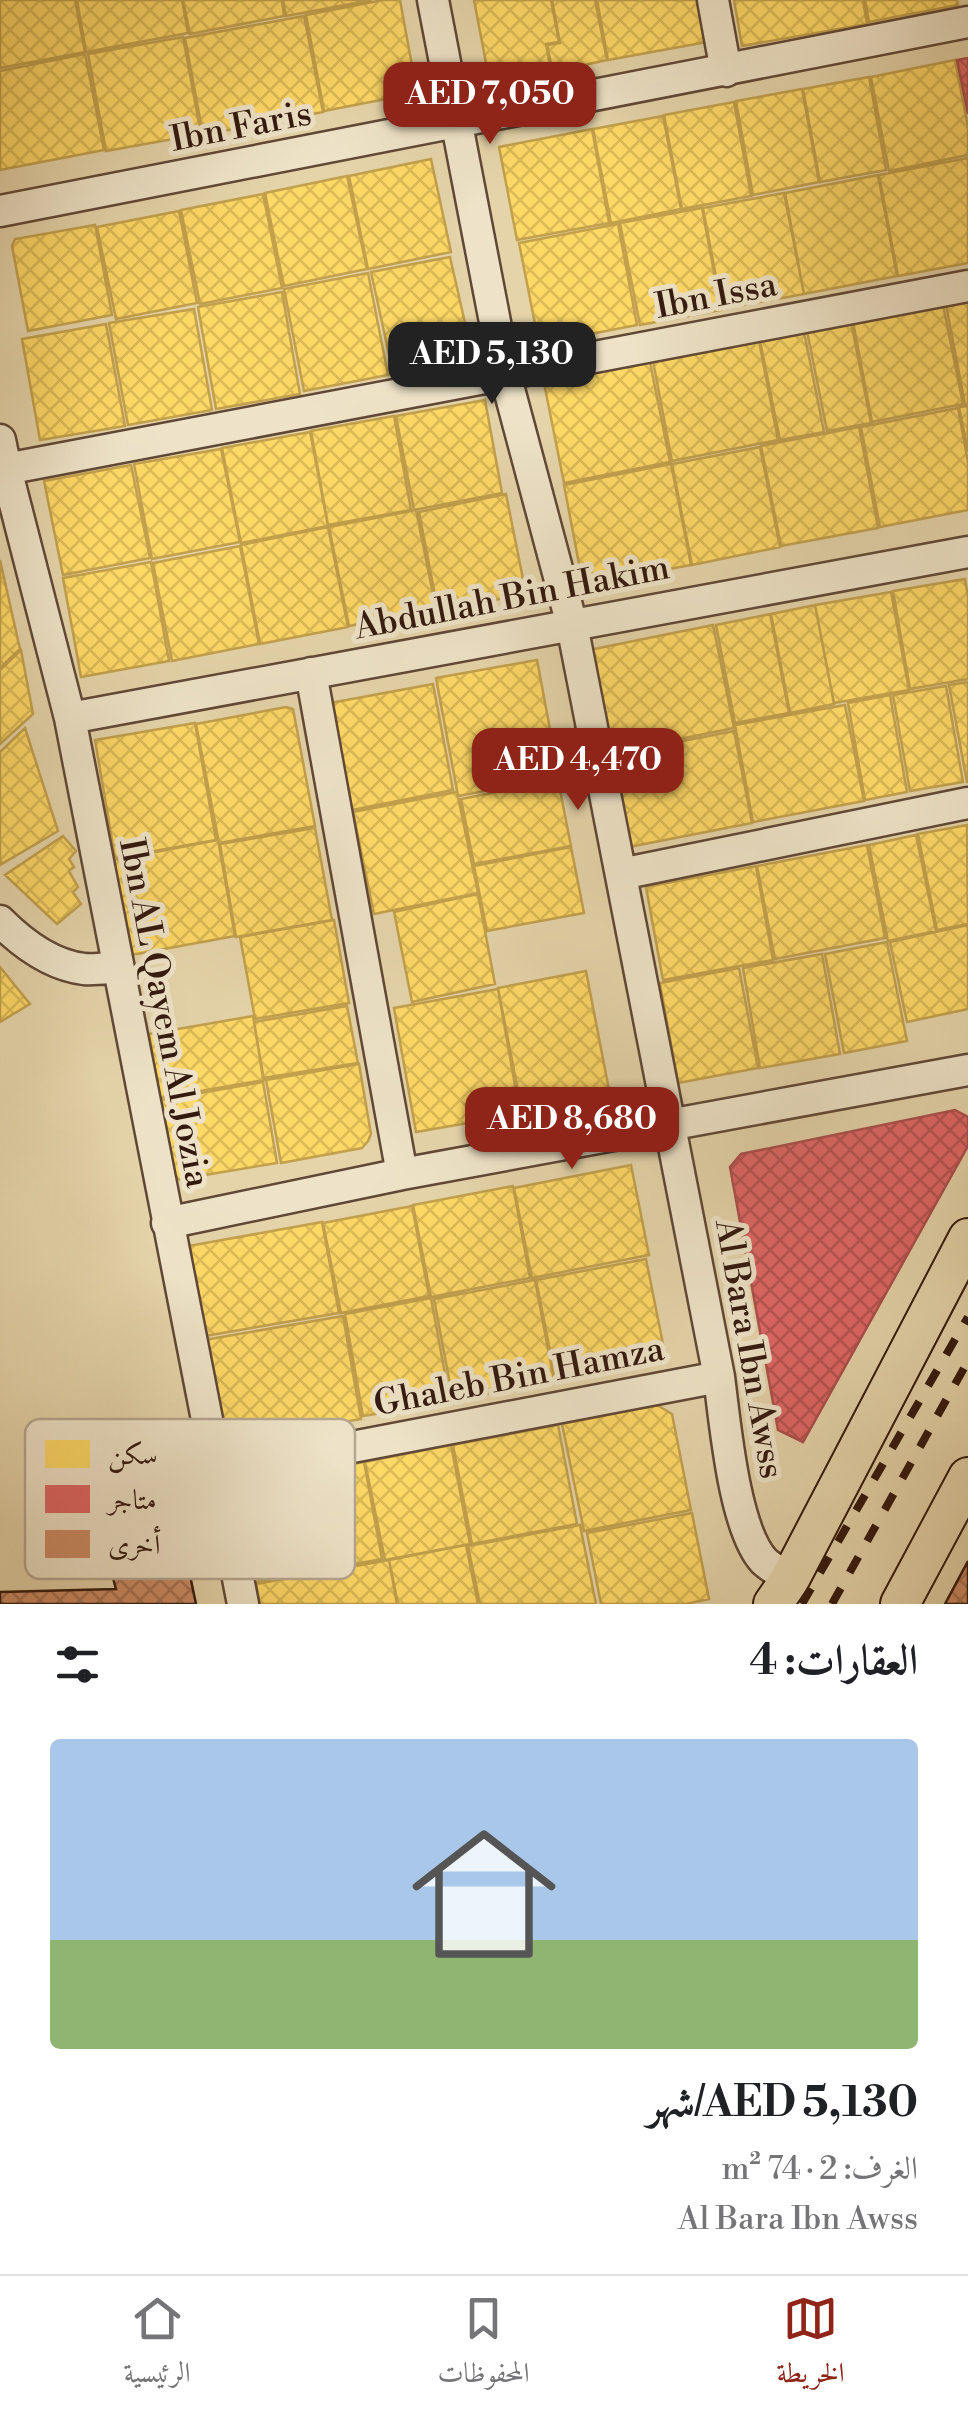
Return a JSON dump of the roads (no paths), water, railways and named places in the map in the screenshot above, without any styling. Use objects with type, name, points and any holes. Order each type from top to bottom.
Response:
[{"type":"main road","points":[[782,1592],[968,1238]]},
{"type":"main road","points":[[900,1604],[968,1477]]},
{"type":"street","name":"Al Bara Ibn Awss","points":[[433,0],[505,374],[572,625],[719,1377],[734,1478],[748,1535],[782,1592]]},
{"type":"street","points":[[713,0],[726,71]]},
{"type":"street","name":"Ibn Faris","points":[[0,211],[968,22]]},
{"type":"street","name":"Ibn Issa","points":[[3,454],[505,374],[968,286]]},
{"type":"street","name":"Ibn AL Qayem Al Jozia","points":[[3,454],[70,718],[205,1419]]},
{"type":"street","name":"Abdullah Bin Hakim","points":[[70,718],[968,552]]},
{"type":"street","points":[[311,673],[402,1174]]},
{"type":"street","points":[[621,874],[968,804]]},
{"type":"street","points":[[0,921],[21,942],[57,961],[84,969],[117,967]]},
{"type":"street","points":[[167,1223],[402,1174],[968,1070]]},
{"type":"street","name":"Ghaleb Bin Hamza","points":[[355,1446],[719,1377]]},
{"type":"street","name":"Ibn AL Qayem Al Jozia","points":[[238,1579],[243,1604]]},
{"type":"railway","points":[[802,1604],[968,1317]]},
{"type":"railway","points":[[832,1604],[968,1361]]}]
